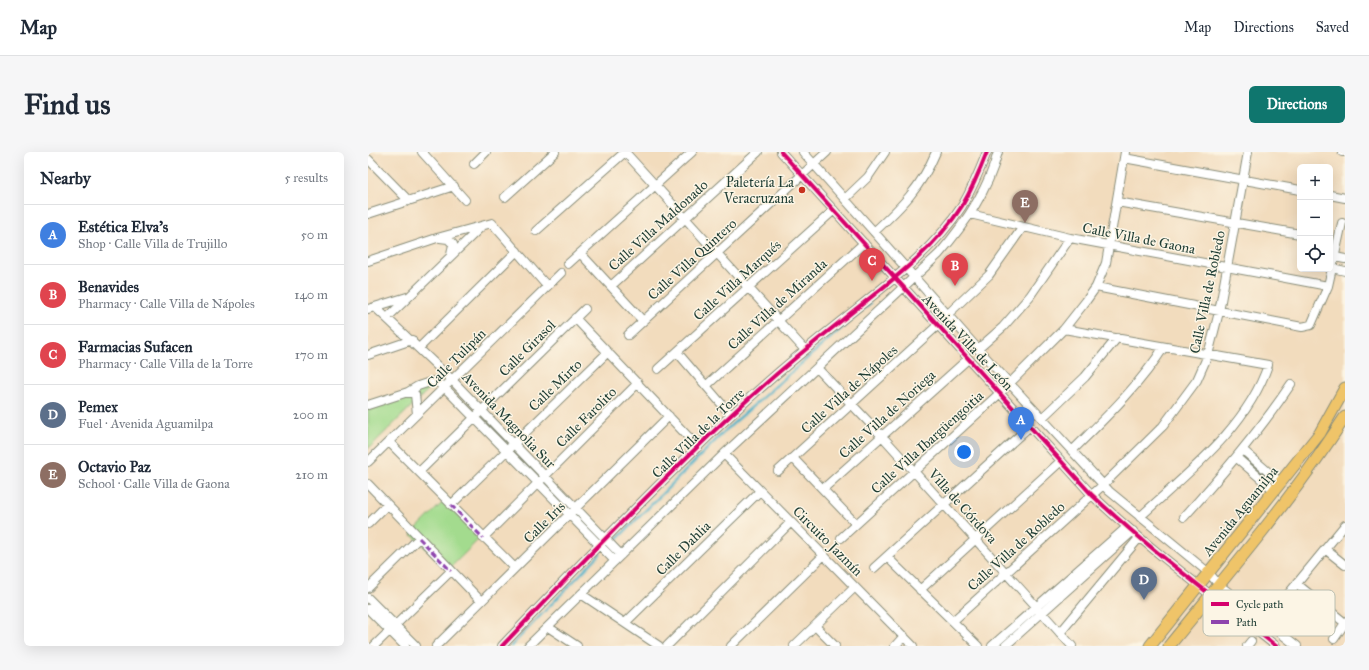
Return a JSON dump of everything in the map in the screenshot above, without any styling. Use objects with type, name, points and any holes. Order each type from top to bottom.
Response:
[{"type":"main road","name":"Avenida Aguamilpa","points":[[1150,646],[1320,434],[1345,388]]},
{"type":"main road","points":[[1320,434],[1329,428],[1345,402]]},
{"type":"main road","name":"Avenida Aguamilpa","points":[[1215,590],[1320,457],[1345,417]]},
{"type":"main road","name":"Avenida Aguamilpa","points":[[1169,646],[1203,605]]},
{"type":"street","points":[[422,152],[465,200]]},
{"type":"street","points":[[474,164],[486,152]]},
{"type":"street","points":[[505,197],[555,152]]},
{"type":"street","points":[[536,230],[625,152],[804,350]]},
{"type":"street","points":[[568,264],[581,254],[692,152]]},
{"type":"street","name":"Calle Villa Maldonado","points":[[611,286],[758,152]]},
{"type":"street","name":"Avenida Villa de León","points":[[781,152],[937,326],[1092,495],[1139,538],[1203,590]]},
{"type":"street","name":"Avenida Villa de León","points":[[803,152],[947,315],[1104,485],[1140,517],[1210,573],[1219,585],[1225,590]]},
{"type":"street","name":"Calle Villa Quintero","points":[[628,335],[827,152]]},
{"type":"street","points":[[845,199],[868,177],[885,152]]},
{"type":"street","points":[[874,232],[907,201],[920,183],[936,152]]},
{"type":"street","name":"Calle Villa de la Torre","points":[[502,646],[598,544],[731,414],[804,350],[895,278],[933,242],[961,206],[975,182],[987,152]]},
{"type":"street","points":[[528,646],[724,454],[939,254],[970,214],[994,166],[998,152]]},
{"type":"street","name":"Calle Villa de Robledo","points":[[953,621],[1104,485],[1163,426],[1197,380],[1208,355],[1219,312],[1248,152]]},
{"type":"street","points":[[1124,155],[1297,189]]},
{"type":"street","name":"Calle Villa Ibargüengoitia","points":[[841,538],[1010,384],[1064,329],[1096,287],[1104,272],[1110,246],[1124,155]]},
{"type":"street","points":[[368,158],[409,201]]},
{"type":"street","points":[[368,214],[454,186]]},
{"type":"street","points":[[1333,196],[1345,198]]},
{"type":"street","points":[[1117,202],[1297,233]]},
{"type":"street","name":"Calle Villa Marqués","points":[[658,369],[834,210]]},
{"type":"street","name":"Calle Villa de Gaona","points":[[970,214],[1070,238],[1328,286]]},
{"type":"street","points":[[368,261],[437,238],[492,223],[547,286]]},
{"type":"street","points":[[1333,264],[1335,257],[1334,240],[1342,223]]},
{"type":"street","points":[[387,318],[481,226]]},
{"type":"street","points":[[947,315],[989,275],[1023,227]]},
{"type":"street","points":[[437,238],[445,238],[451,241],[454,246],[451,256]]},
{"type":"street","points":[[978,349],[1003,326],[1030,296],[1070,238]]},
{"type":"street","name":"Calle Villa de Miranda","points":[[707,385],[864,243]]},
{"type":"street","points":[[420,348],[517,251]]},
{"type":"street","points":[[581,254],[643,321]]},
{"type":"street","points":[[1335,257],[1345,259]]},
{"type":"street","points":[[1333,268],[1345,271]]},
{"type":"street","name":"Calle Tulipán","points":[[368,462],[561,272]]},
{"type":"street","points":[[1096,287],[1302,327],[1311,325],[1328,286],[1331,272]]},
{"type":"street","points":[[371,308],[409,296]]},
{"type":"street","name":"Avenida Magnolia Sur","points":[[371,308],[387,318],[412,340],[482,410],[605,538],[618,558]]},
{"type":"street","name":"Calle Girasol","points":[[419,472],[585,309]]},
{"type":"street","points":[[575,318],[698,447]]},
{"type":"street","name":"Calle Villa de Nápoles","points":[[778,472],[937,326]]},
{"type":"street","points":[[1064,329],[1268,365],[1255,395],[1217,444],[1140,517]]},
{"type":"street","points":[[1042,418],[1085,377],[1118,338]]},
{"type":"street","points":[[368,355],[412,340]]},
{"type":"street","points":[[1072,451],[1116,409],[1151,368],[1164,347]]},
{"type":"street","name":"Calle Mirto","points":[[451,505],[608,352]]},
{"type":"street","points":[[677,352],[731,414]]},
{"type":"street","name":"Calle Villa de Noriega","points":[[823,489],[968,359]]},
{"type":"street","name":"Villa de Córdova","points":[[817,368],[852,403],[1071,646]]},
{"type":"street","points":[[368,405],[408,392],[418,386],[430,382],[435,381],[444,388]]},
{"type":"street","name":"Calle Farolito","points":[[483,538],[638,383]]},
{"type":"street","points":[[1184,517],[1244,450],[1292,384]]},
{"type":"street","name":"Avenida Magnolia Sur","points":[[444,388],[598,544],[618,558]]},
{"type":"street","points":[[408,392],[415,394],[417,414]]},
{"type":"street","name":"Calle Iris","points":[[436,646],[669,416]]},
{"type":"street","points":[[874,568],[1030,426]]},
{"type":"street","points":[[389,442],[483,538],[515,568]]},
{"type":"street","points":[[1244,450],[1278,487]]},
{"type":"street","name":"Circuito Jazmín","points":[[724,454],[913,646]]},
{"type":"street","points":[[792,458],[856,524]]},
{"type":"street","points":[[1237,458],[1278,487]]},
{"type":"street","points":[[920,590],[1061,461]]},
{"type":"street","points":[[368,484],[418,538],[482,601]]},
{"type":"street","name":"Calle Dahlia","points":[[625,623],[760,490]]},
{"type":"street","points":[[368,524],[387,505]]},
{"type":"street","points":[[667,646],[791,522]]},
{"type":"street","points":[[1291,590],[1345,525]]},
{"type":"street","points":[[992,646],[1039,610],[1130,529]]},
{"type":"street","points":[[368,588],[418,538]]},
{"type":"street","points":[[1060,633],[1139,538]]},
{"type":"street","points":[[1325,549],[1345,565]]},
{"type":"street","points":[[731,646],[824,555]]},
{"type":"street","points":[[887,557],[978,646]]},
{"type":"street","points":[[374,646],[451,571]]},
{"type":"street","points":[[1296,584],[1304,590]]},
{"type":"street","points":[[794,646],[855,586]]},
{"type":"street","points":[[581,594],[659,646]]},
{"type":"street","points":[[368,598],[405,646]]},
{"type":"street","points":[[368,609],[416,646]]},
{"type":"street","points":[[1005,646],[1039,610]]},
{"type":"street","points":[[1334,639],[1345,623],[1335,615]]},
{"type":"street","points":[[815,626],[835,646]]},
{"type":"street","points":[[548,627],[577,646]]},
{"type":"street","points":[[895,646],[904,636]]},
{"type":"street","name":"Avenida Villa de León","points":[[1263,636],[1276,646]]},
{"type":"street","name":"Avenida Villa de León","points":[[1284,636],[1297,646]]},
{"type":"green space","points":[[431,384],[431,387],[368,449],[368,408]]},
{"type":"green space","points":[[446,499],[483,535],[448,570],[411,534]]},
{"type":"waterway","points":[[615,541],[728,428],[870,303]]},
{"type":"waterway","points":[[511,646],[600,554]]},
{"type":"marked path","points":[[451,505],[483,538]]},
{"type":"marked path","points":[[419,538],[451,571]]},
{"type":"cycle path","points":[[781,152],[1092,495],[1136,535],[1205,590]]},
{"type":"cycle path","points":[[502,646],[672,471],[731,415],[785,367],[890,282],[922,254],[950,223],[962,206],[976,179],[987,152]]},
{"type":"cycle path","points":[[1263,636],[1276,646]]},
{"type":"place","name":"Paletería La Veracruzana","points":[[802,190]]},
{"type":"place","name":"Octavio Paz","points":[[1025,223]]},
{"type":"place","name":"Farmacias Sufacen","points":[[872,281]]},
{"type":"place","name":"Benavides","points":[[955,286]]},
{"type":"place","name":"Estética Elva’s","points":[[1021,440]]},
{"type":"place","name":"Pemex","points":[[1144,600]]}]
